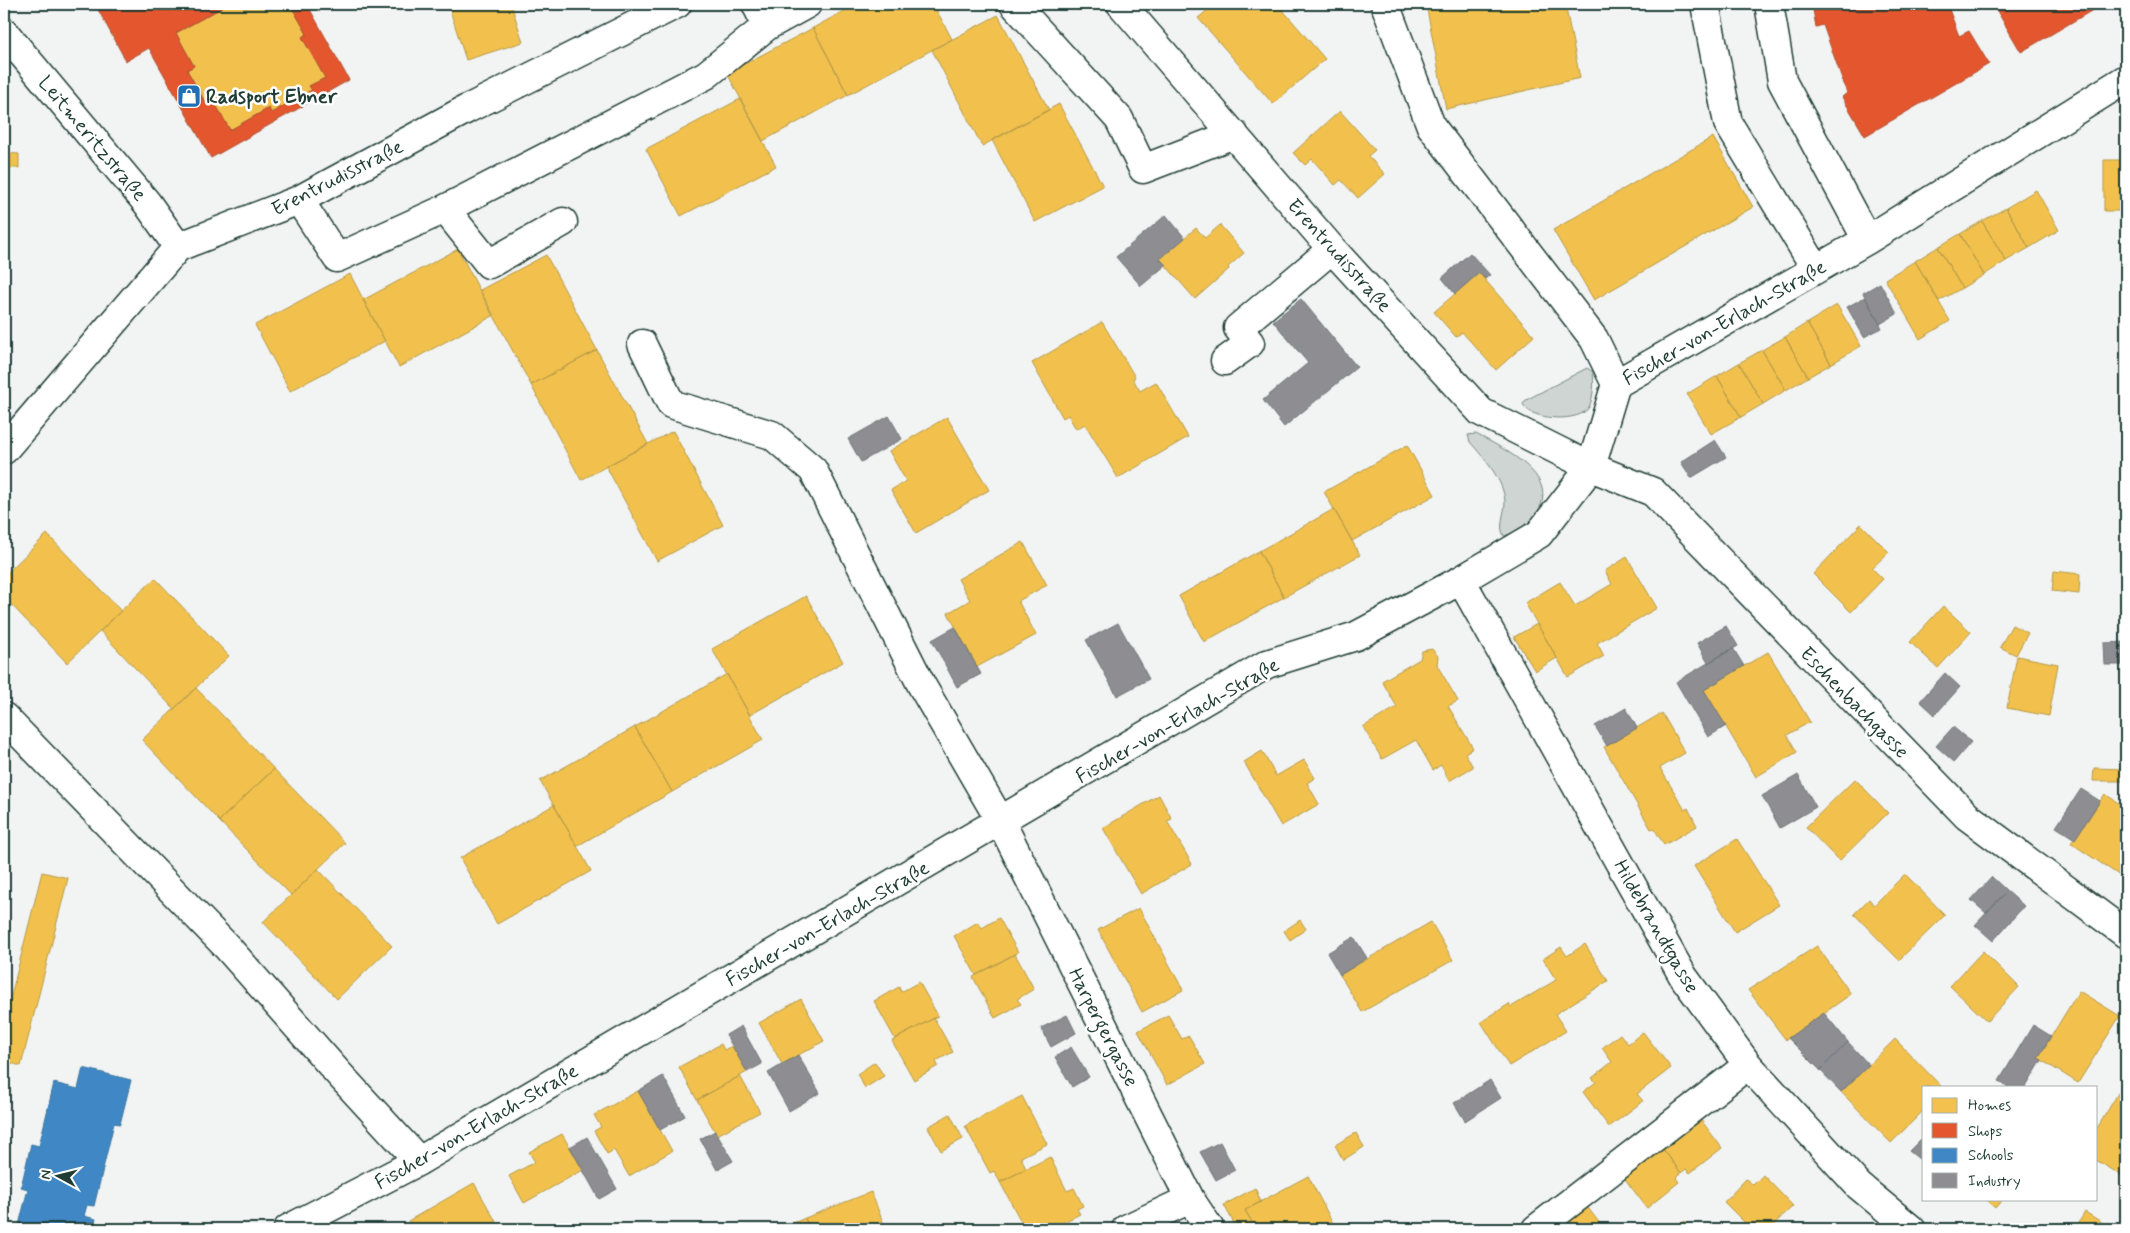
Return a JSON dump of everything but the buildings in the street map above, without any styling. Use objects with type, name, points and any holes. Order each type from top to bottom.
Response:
[{"type":"street","name":"Erentrudisstraße","points":[[4,450],[178,247],[299,200],[467,109],[676,4]]},
{"type":"street","points":[[299,200],[337,258],[445,208],[706,75],[761,15],[807,4]]},
{"type":"street","points":[[1014,4],[1119,119],[1143,169],[1234,134]]},
{"type":"street","name":"Erentrudisstraße","points":[[1121,4],[1332,249],[1481,412],[1591,467]]},
{"type":"street","points":[[1385,4],[1430,126],[1594,339],[1616,384]]},
{"type":"street","points":[[1705,4],[1728,123],[1816,269]]},
{"type":"street","points":[[1769,4],[1782,81],[1867,240]]},
{"type":"street","name":"Leitmeritzstraße","points":[[4,32],[147,203],[178,247]]},
{"type":"street","name":"Fischer-von-Erlach-Straße","points":[[288,1229],[419,1161],[1001,822],[1267,664],[1356,636],[1461,580],[1538,534],[1591,467],[1616,384],[1867,240],[2126,79]]},
{"type":"street","points":[[445,208],[489,264],[563,222]]},
{"type":"street","points":[[1225,361],[1250,343],[1238,328],[1332,249]]},
{"type":"street","name":"Harpergergasse","points":[[642,344],[671,404],[772,435],[813,470],[922,686],[1001,822],[1190,1199],[1210,1229]]},
{"type":"street","name":"Eschenbachgasse","points":[[1591,467],[1653,492],[1967,816],[2126,934]]},
{"type":"street","name":"Hildebrandtgasse","points":[[1461,580],[1683,976],[1748,1065],[1859,1186],[1911,1229]]},
{"type":"street","points":[[4,717],[227,947],[338,1074],[419,1161]]},
{"type":"street","points":[[1536,1229],[1748,1065]]},
{"type":"street","points":[[1126,1229],[1190,1199]]},
{"type":"shaded area","points":[[1587,368],[1593,372],[1594,381],[1592,398],[1589,407],[1584,412],[1566,418],[1545,417],[1528,410],[1523,404],[1526,400]]},
{"type":"shaded area","points":[[1476,434],[1525,464],[1535,475],[1541,486],[1543,498],[1535,516],[1524,527],[1504,536],[1502,524],[1505,502],[1504,494],[1492,470],[1470,442],[1468,435]]},
{"type":"place","name":"Radsport Ebner","points":[[189,96]]}]
